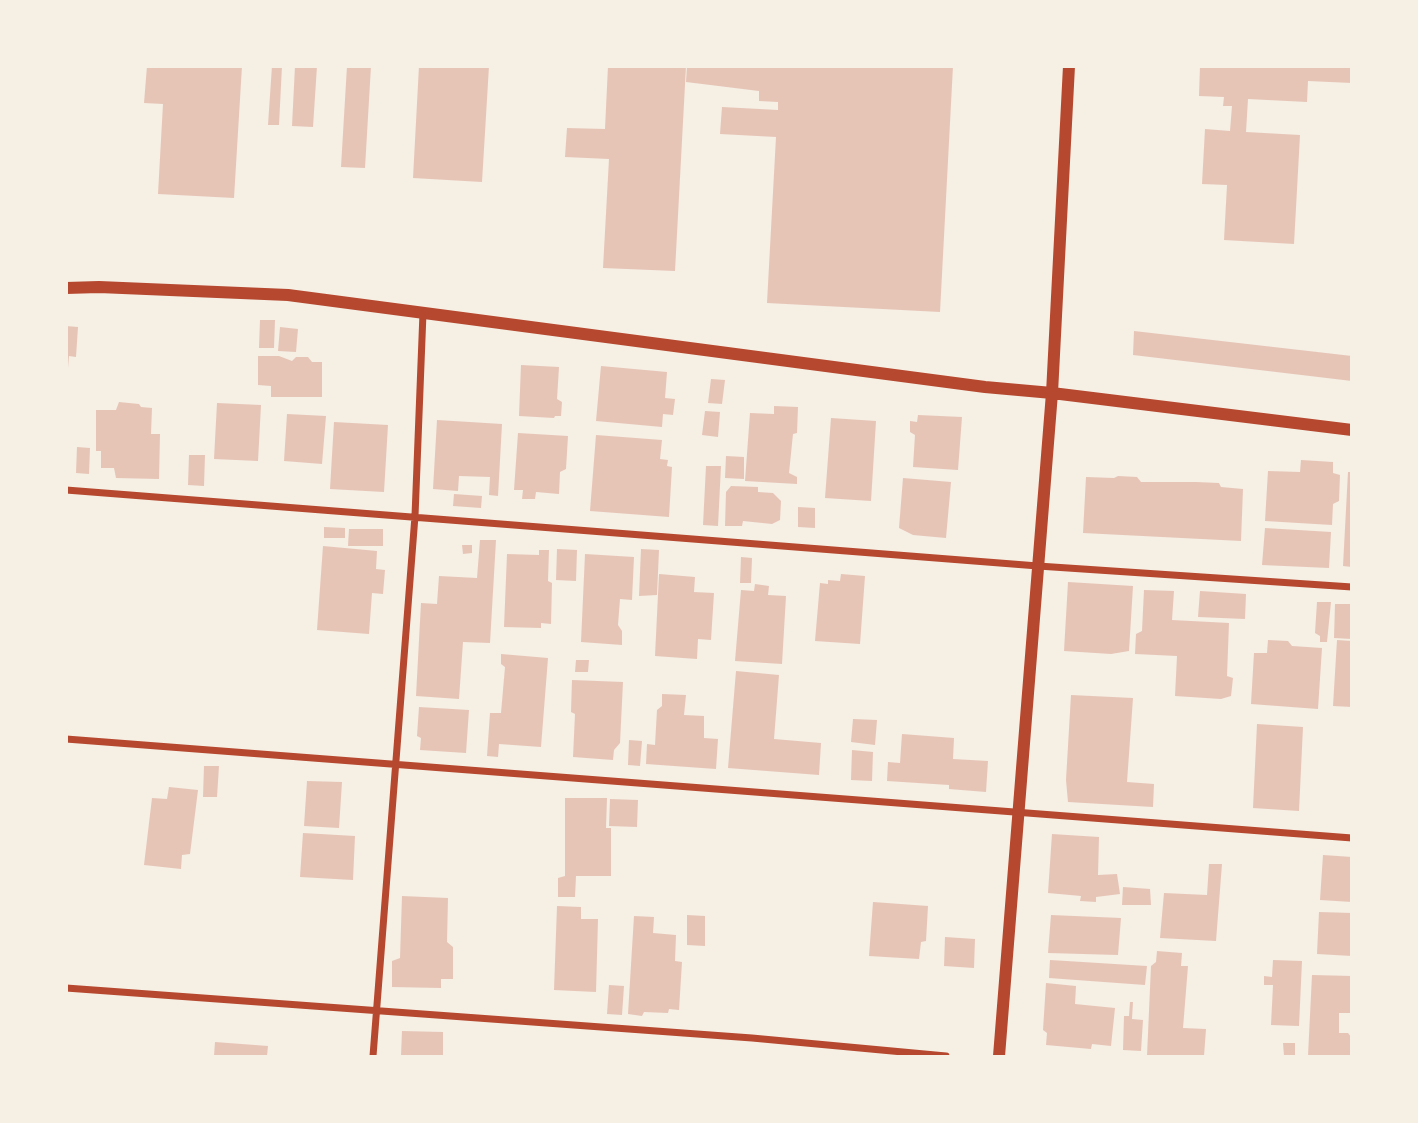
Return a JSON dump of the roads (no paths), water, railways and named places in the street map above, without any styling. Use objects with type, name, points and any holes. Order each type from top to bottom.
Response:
[{"type":"street","points":[[999,1056],[1052,393],[1069,66]]},
{"type":"street","points":[[66,288],[99,286],[288,295],[985,387],[1352,430]]},
{"type":"street","points":[[373,1056],[415,516],[423,313]]},
{"type":"street","points":[[66,490],[1038,566],[1352,587]]},
{"type":"street","points":[[66,738],[1352,838]]},
{"type":"street","points":[[66,988],[752,1038],[946,1056]]}]
